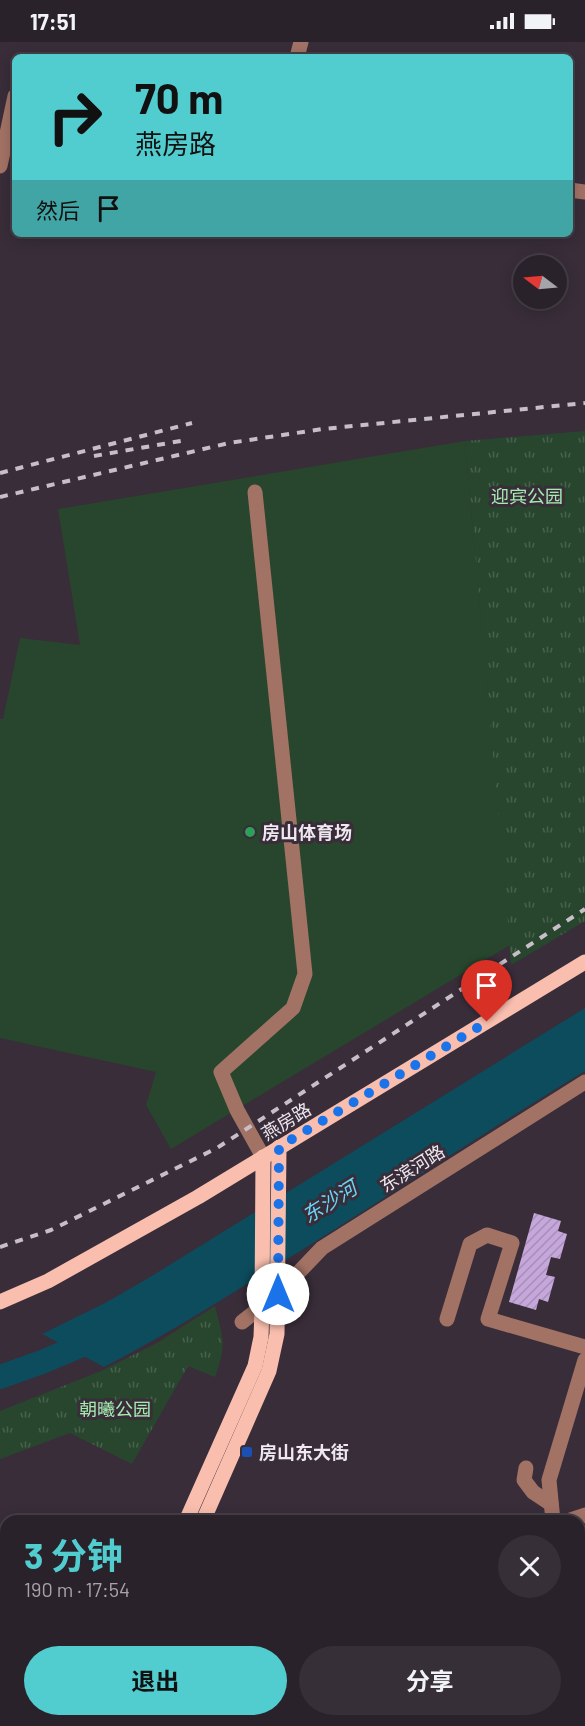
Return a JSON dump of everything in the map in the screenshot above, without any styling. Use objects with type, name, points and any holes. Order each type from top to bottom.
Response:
[{"type":"main road","name":"燕房路","points":[[0,1302],[48,1281],[122,1240],[585,962]]},
{"type":"main road","points":[[206,1515],[269,1371],[277,1334],[279,1147]]},
{"type":"main road","points":[[189,1515],[255,1366],[261,1337],[263,1157]]},
{"type":"street","points":[[0,166],[12,110]]},
{"type":"street","points":[[255,492],[305,975],[293,1008],[221,1072],[237,1110],[263,1157]]},
{"type":"street","name":"东滨河路","points":[[242,1322],[278,1294],[321,1248],[585,1082]]},
{"type":"street","points":[[447,1319],[470,1244],[487,1235],[512,1243],[488,1319],[585,1347]]},
{"type":"street","points":[[552,1515],[549,1480],[585,1360]]},
{"type":"street","points":[[526,1468],[524,1480],[533,1492],[551,1504]]},
{"type":"green space","name":"迎宾公园","points":[[585,431],[585,921],[511,965],[465,441]]},
{"type":"green space","name":"房山体育场","points":[[465,441],[510,945],[171,1149],[146,1105],[156,1072],[0,1038],[0,719],[3,719],[20,638],[80,645],[58,509]]},
{"type":"green space","name":"朝曦公园","points":[[215,1306],[222,1349],[215,1377],[188,1366],[132,1464],[70,1433],[0,1459],[0,1411],[101,1371],[157,1343]]},
{"type":"water","points":[[585,1008],[585,1071],[201,1313],[104,1367],[42,1334],[107,1302],[150,1277]]},
{"type":"building","points":[[534,1213],[561,1221],[558,1231],[567,1234],[560,1259],[551,1257],[546,1275],[555,1277],[548,1302],[539,1299],[536,1310],[509,1302]]},
{"type":"waterway","name":"东沙河","points":[[0,1377],[101,1337]]},
{"type":"railway","points":[[0,497],[229,443],[323,429],[585,403]]},
{"type":"railway","points":[[0,473],[192,423]]},
{"type":"railway","points":[[94,456],[186,440]]},
{"type":"railway","points":[[0,1247],[51,1230],[217,1148],[585,909]]},
{"type":"place","name":"房山体育场","points":[[250,832]]},
{"type":"place","name":"房山东大街","points":[[247,1452]]},
{"type":"route","points":[[278,1294],[279,1147],[487,1022]]}]
